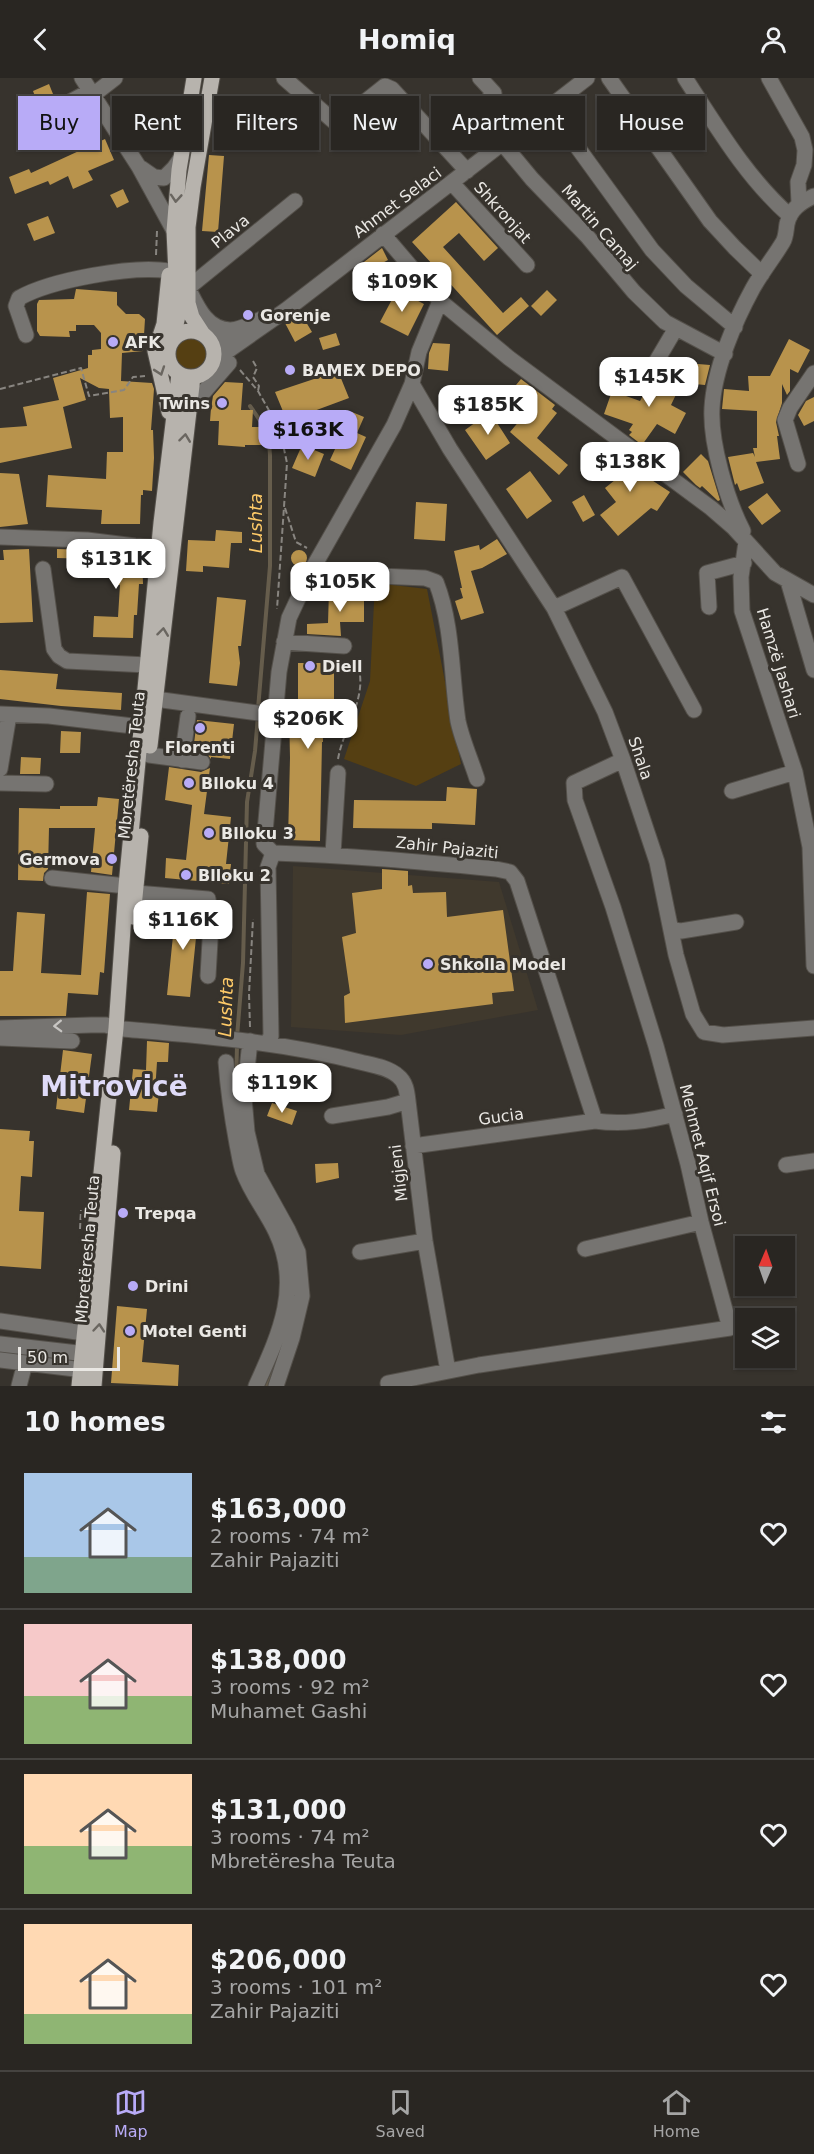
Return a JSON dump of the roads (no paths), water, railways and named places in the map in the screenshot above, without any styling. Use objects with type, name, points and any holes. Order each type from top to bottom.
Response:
[{"type":"main road","points":[[172,421],[155,351],[164,324],[181,158],[194,78]]},
{"type":"main road","points":[[174,231],[178,316],[168,355],[173,369],[186,376],[199,376],[210,368],[214,351],[192,317],[188,303],[188,228],[212,78]]},
{"type":"main road","points":[[172,341],[183,333],[196,332],[206,337]]},
{"type":"main road","name":"Mbretëresha Teuta","points":[[131,890],[155,699],[172,421],[186,376]]},
{"type":"main road","name":"Mbretëresha Teuta","points":[[79,1386],[90,1376],[89,1354],[131,890],[141,727],[147,665],[190,405],[186,376]]},
{"type":"main road","name":"Mbretëresha Teuta","points":[[89,1354],[84,1333],[120,1029]]},
{"type":"street","points":[[76,96],[115,78]]},
{"type":"street","points":[[284,78],[337,124],[385,86],[392,88],[467,171]]},
{"type":"street","points":[[480,78],[494,93],[492,96]]},
{"type":"street","name":"Ahmet Selaci","points":[[564,96],[587,78]]},
{"type":"street","points":[[609,78],[710,220],[762,274]]},
{"type":"street","points":[[685,78],[722,137],[750,175],[768,197],[790,216]]},
{"type":"street","points":[[769,78],[802,137],[805,150],[804,165],[798,182],[799,203]]},
{"type":"street","points":[[89,88],[139,167],[174,231]]},
{"type":"street","name":"Ahmet Selaci","points":[[210,368],[226,352],[286,310],[495,150]]},
{"type":"street","name":"Martin Camaj","points":[[508,150],[532,179],[587,236],[634,292],[665,322],[725,354]]},
{"type":"street","points":[[579,150],[652,250],[686,286],[735,327]]},
{"type":"street","points":[[139,167],[154,177],[164,178],[181,158]]},
{"type":"street","name":"Shkronjat","points":[[452,183],[527,265]]},
{"type":"street","points":[[749,545],[733,511],[719,461],[712,408],[719,374],[735,327],[762,274],[784,240],[790,216],[799,203],[814,196]]},
{"type":"street","name":"Plava","points":[[188,288],[295,201]]},
{"type":"street","points":[[383,234],[440,302],[518,365],[711,508],[733,527],[775,573],[814,595]]},
{"type":"street","points":[[26,335],[16,306],[19,298],[33,290],[113,272],[156,269],[170,271]]},
{"type":"street","points":[[188,288],[200,312],[210,323],[231,330],[286,310]]},
{"type":"street","points":[[0,1028],[106,1025],[120,1029],[267,1043],[271,1036],[268,867],[273,853],[264,844],[279,672],[289,618],[310,573],[394,425],[412,384],[419,352],[440,302]]},
{"type":"street","points":[[190,405],[232,360],[286,310]]},
{"type":"street","name":"Ahmet Selaci","points":[[206,337],[228,339],[286,310]]},
{"type":"street","points":[[653,367],[676,328]]},
{"type":"street","points":[[798,464],[785,420],[790,408],[814,373]]},
{"type":"street","name":"Shala","points":[[412,384],[450,448],[554,608],[605,712],[657,862],[676,955],[693,1014],[704,1032],[723,1035],[814,1028]]},
{"type":"street","points":[[0,537],[87,540],[166,548]]},
{"type":"street","name":"Hamzë Jashari","points":[[749,545],[741,577],[742,611],[795,772],[810,847],[814,966]]},
{"type":"street","points":[[710,607],[707,573],[744,563]]},
{"type":"street","points":[[43,569],[54,649],[59,656],[66,661],[147,665]]},
{"type":"street","points":[[310,573],[425,578],[436,582],[445,619],[459,723],[477,779]]},
{"type":"street","points":[[554,608],[622,577],[694,710]]},
{"type":"street","points":[[788,580],[814,670]]},
{"type":"street","points":[[284,642],[344,646]]},
{"type":"street","points":[[155,699],[258,713]]},
{"type":"street","points":[[0,768],[5,714],[49,716],[141,727]]},
{"type":"street","points":[[182,760],[188,716]]},
{"type":"street","points":[[149,755],[202,762]]},
{"type":"street","name":"Mehmet Aqif Ersoi","points":[[388,1383],[448,1371],[730,1328],[700,1222],[675,1114],[656,1046],[613,907],[575,800],[574,783],[623,760]]},
{"type":"street","points":[[732,791],[795,772]]},
{"type":"street","points":[[333,854],[338,773]]},
{"type":"street","points":[[0,783],[46,784]]},
{"type":"street","name":"Zahir Pajaziti","points":[[273,853],[333,854],[496,868],[510,872],[517,881],[595,1121]]},
{"type":"street","points":[[52,878],[208,899],[211,923],[208,976]]},
{"type":"street","points":[[671,929],[681,931],[736,922]]},
{"type":"street","points":[[0,1038],[72,1041]]},
{"type":"street","points":[[247,1040],[244,1098],[247,1132],[257,1174],[298,1252],[302,1296],[292,1338],[276,1386]]},
{"type":"street","name":"Migjeni","points":[[267,1043],[326,1053],[389,1070],[400,1077],[406,1086],[425,1241],[448,1371]]},
{"type":"street","points":[[226,1062],[229,1100],[242,1170],[254,1196],[275,1231],[287,1259],[287,1296],[281,1326],[256,1386]]},
{"type":"street","points":[[332,1116],[388,1107],[408,1101]]},
{"type":"street","name":"Gucia","points":[[412,1146],[595,1121],[617,1124],[639,1122],[675,1114]]},
{"type":"street","points":[[786,1165],[814,1161]]},
{"type":"street","points":[[585,1249],[700,1222]]},
{"type":"street","points":[[360,1252],[425,1241]]},
{"type":"street","points":[[0,1321],[84,1333]]},
{"type":"street","points":[[0,1344],[89,1354]]},
{"type":"street","points":[[0,1360],[90,1376]]},
{"type":"street","points":[[19,1386],[25,1363]]},
{"type":"waterway","name":"Lushta","points":[[250,406],[264,429],[270,455],[270,566],[258,709]]},
{"type":"waterway","name":"Lushta","points":[[237,1037],[243,963],[247,802],[258,716]]},
{"type":"waterway","name":"Lushta","points":[[236,1088],[237,1045]]},
{"type":"waterway","name":"Lushta","points":[[267,1386],[273,1373]]},
{"type":"place","name":"Gorenje","points":[[248,315]]},
{"type":"place","name":"AFK","points":[[113,342]]},
{"type":"place","name":"BAMEX DEPO","points":[[290,370]]},
{"type":"place","name":"Twins","points":[[222,403]]},
{"type":"place","name":"Diell","points":[[310,666]]},
{"type":"place","name":"Florenti","points":[[200,728]]},
{"type":"place","name":"Blloku 4","points":[[189,783]]},
{"type":"place","name":"Blloku 3","points":[[209,833]]},
{"type":"place","name":"Germova","points":[[112,859]]},
{"type":"place","name":"Blloku 2","points":[[186,875]]},
{"type":"place","name":"Shkolla Model","points":[[428,964]]},
{"type":"place","name":"Trepqa","points":[[123,1213]]},
{"type":"place","name":"Drini","points":[[133,1286]]},
{"type":"place","name":"Motel Genti","points":[[130,1331]]},
{"type":"district","name":"Mitrovicë","points":[[114,1086]]}]
